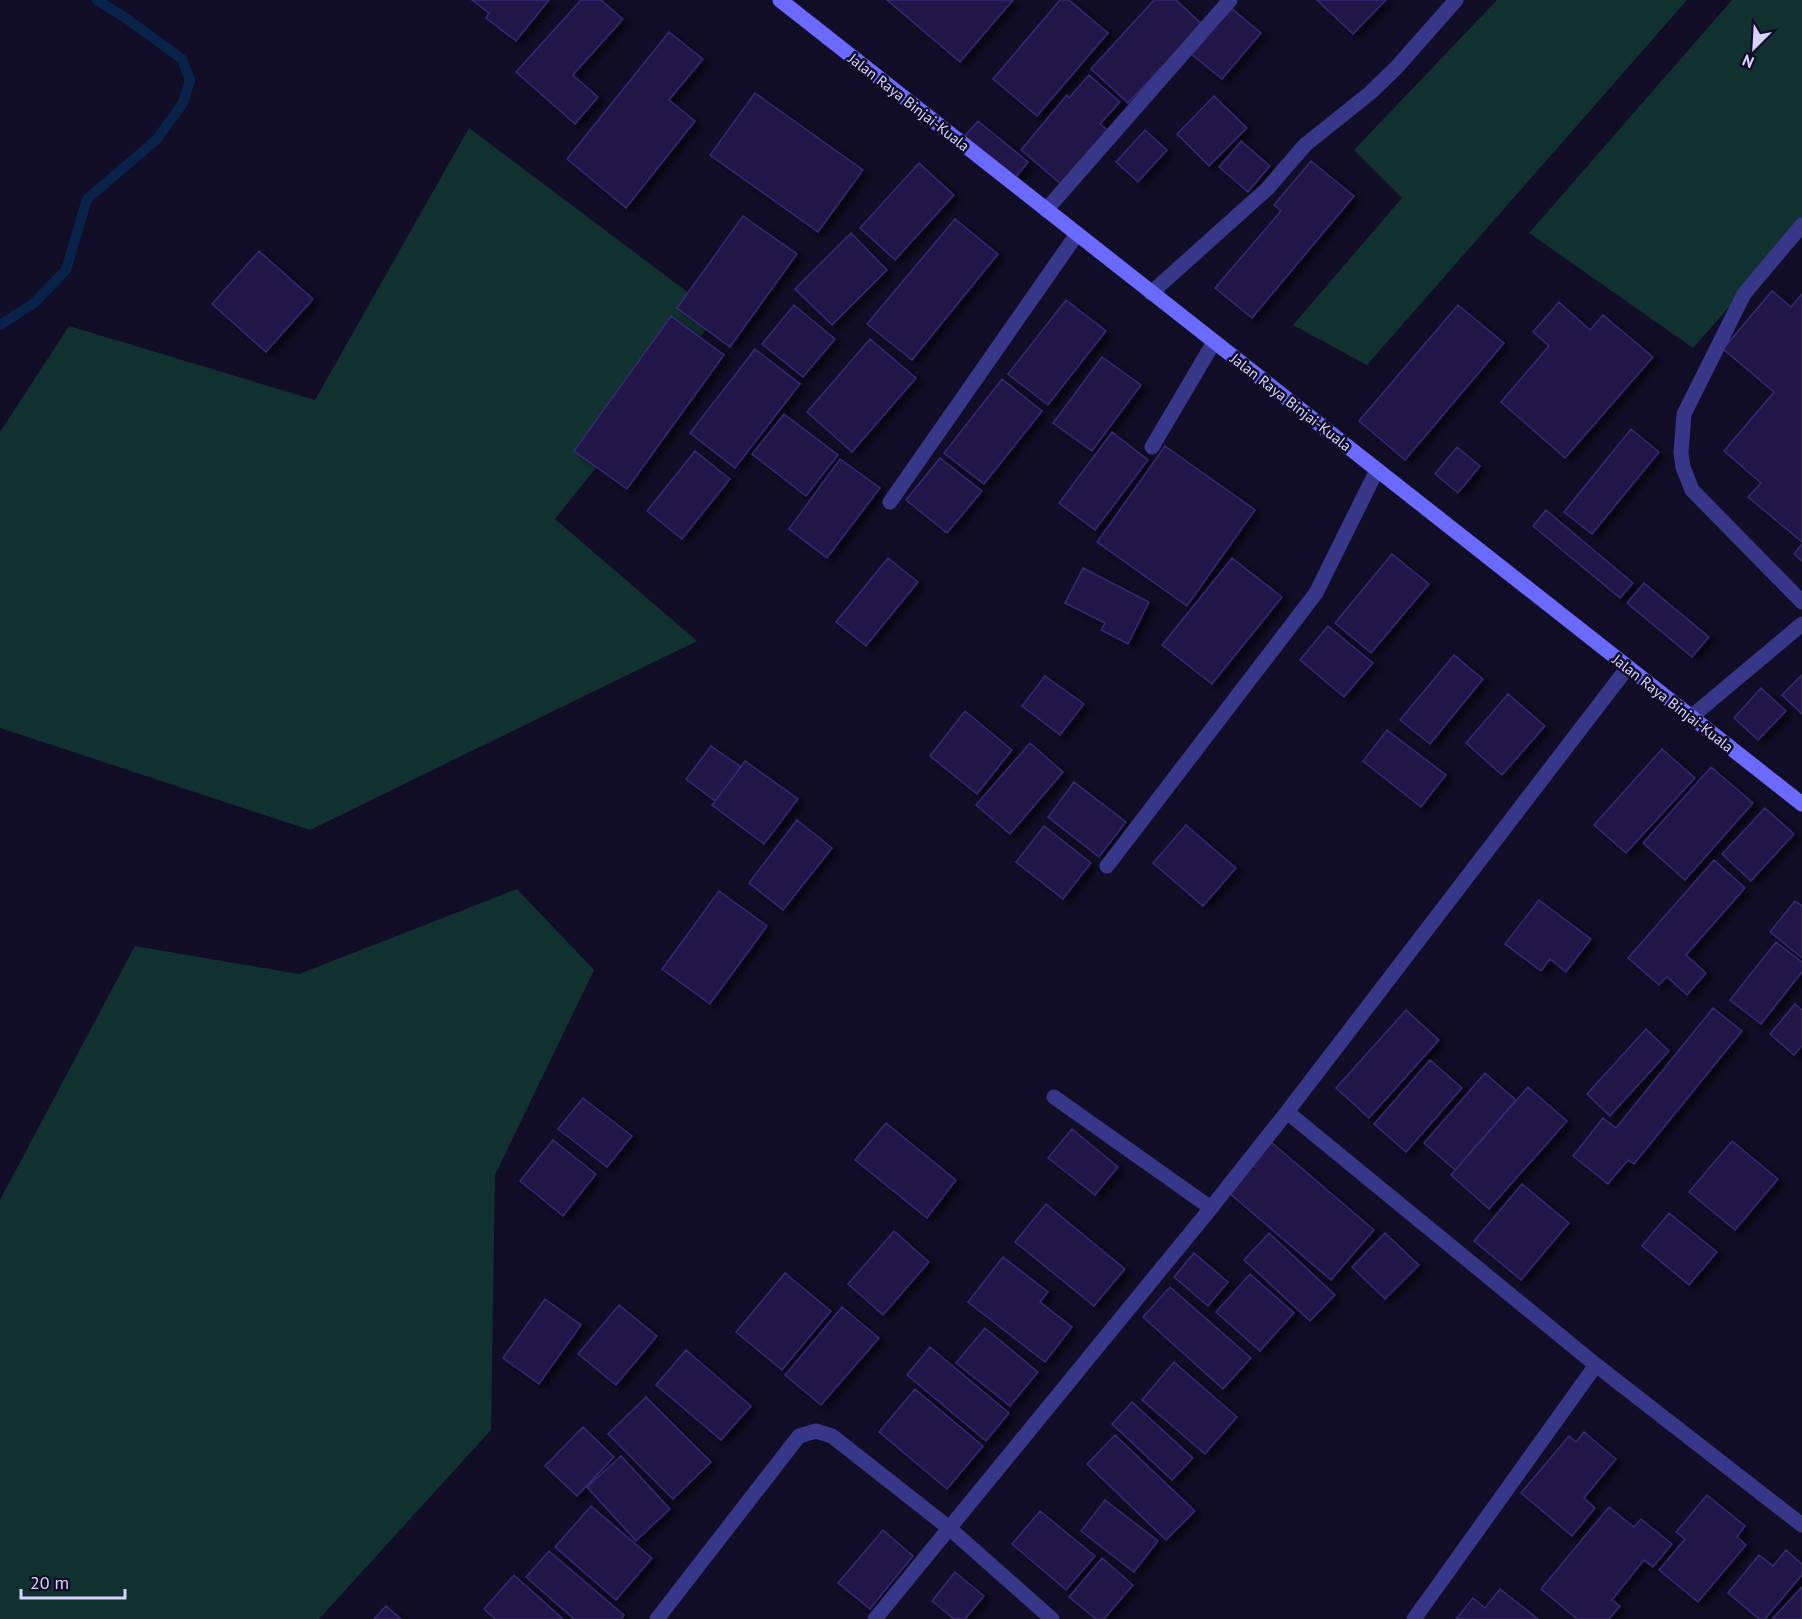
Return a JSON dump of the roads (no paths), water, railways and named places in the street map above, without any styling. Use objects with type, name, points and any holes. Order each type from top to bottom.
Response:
[{"type":"main road","name":"Jalan Raya Binjai-Kuala","points":[[780,0],[1802,804]]},
{"type":"street","points":[[1046,210],[1230,0]]},
{"type":"street","points":[[1152,293],[1267,189],[1305,145],[1390,74],[1456,0]]},
{"type":"street","points":[[1802,225],[1744,294],[1684,414],[1681,453],[1683,467],[1692,490],[1802,602]]},
{"type":"street","points":[[890,502],[1077,234]]},
{"type":"street","points":[[1152,447],[1214,342]]},
{"type":"street","points":[[1107,866],[1316,593],[1377,470]]},
{"type":"street","points":[[1691,717],[1802,624]]},
{"type":"street","points":[[875,1619],[1287,1112],[1628,667]]},
{"type":"street","points":[[1054,1097],[1211,1208]]},
{"type":"street","points":[[1287,1112],[1596,1365],[1802,1525]]},
{"type":"street","points":[[1414,1619],[1596,1365]]},
{"type":"street","points":[[657,1619],[800,1436],[816,1431],[832,1436],[949,1528],[1052,1619]]},
{"type":"waterway","points":[[0,325],[34,303],[66,270],[87,199],[156,140],[183,103],[190,80],[182,59],[97,0]]}]
